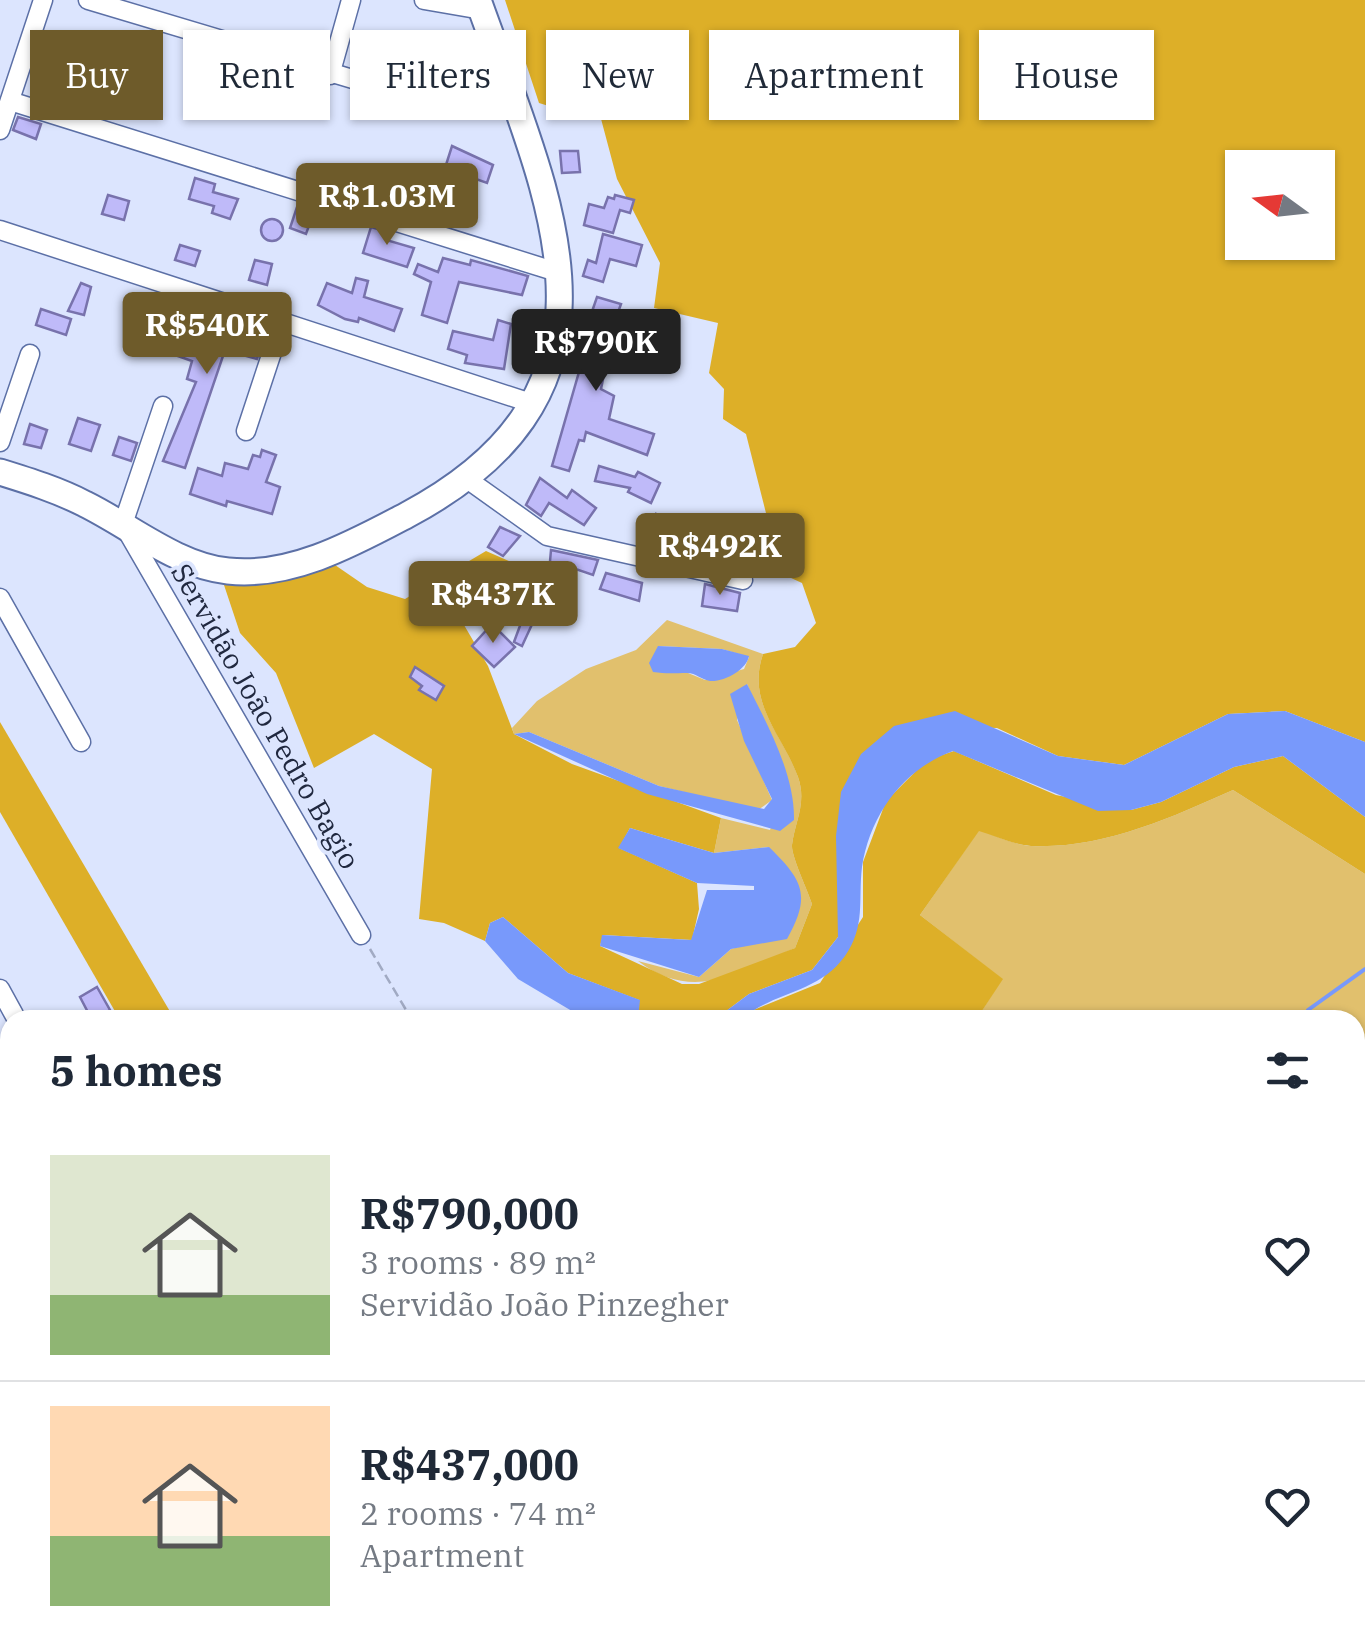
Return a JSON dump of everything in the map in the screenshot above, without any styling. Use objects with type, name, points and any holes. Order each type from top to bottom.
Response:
[{"type":"street","points":[[0,130],[43,0]]},
{"type":"street","points":[[88,0],[186,30]]},
{"type":"street","points":[[350,79],[330,74],[352,0]]},
{"type":"street","points":[[0,472],[82,502],[204,567],[255,571],[321,556],[362,538],[467,479],[496,453],[534,404],[556,344],[560,273],[535,160],[480,5],[424,0]]},
{"type":"street","points":[[10,101],[560,273]]},
{"type":"street","points":[[0,230],[534,404]]},
{"type":"street","points":[[246,431],[282,322]]},
{"type":"street","points":[[0,442],[30,354]]},
{"type":"street","points":[[124,524],[163,406]]},
{"type":"street","points":[[467,479],[547,536],[743,580]]},
{"type":"street","name":"Servidão João Pedro Bagio","points":[[124,524],[362,935]]},
{"type":"street","points":[[0,598],[81,742]]},
{"type":"path","points":[[362,935],[406,1010]]},
{"type":"shaded area","points":[[505,0],[1365,0],[1365,742],[1285,711],[1228,714],[1124,765],[1058,756],[997,728],[895,726],[839,907],[838,937],[812,970],[749,994],[727,1010],[638,1010],[639,1000],[568,973],[503,917],[490,923],[485,941],[444,923],[419,919],[432,769],[374,734],[314,768],[276,673],[240,633],[223,582],[253,586],[335,565],[367,587],[405,599],[486,551],[516,564],[521,583],[510,602],[484,609],[464,625],[488,666],[514,734],[572,764],[721,818],[714,853],[630,828],[619,848],[697,883],[699,909],[692,940],[603,935],[600,946],[682,984],[699,984],[795,948],[812,904],[792,850],[801,804],[798,777],[762,703],[759,672],[763,654],[795,647],[816,623],[802,583],[754,561],[745,549],[751,536],[768,521],[746,434],[723,419],[724,389],[709,373],[718,323],[654,308],[660,263],[617,179],[601,120],[689,120],[689,30],[546,30],[546,105],[539,103],[526,64],[526,30],[515,30]]},
{"type":"shaded area","points":[[667,620],[763,654],[759,672],[762,703],[798,777],[801,804],[792,850],[812,904],[795,948],[716,980],[678,980],[658,974],[638,961],[699,977],[731,949],[769,939],[769,847],[714,853],[721,818],[770,830],[788,779],[747,684],[737,720],[772,800],[758,810],[659,786],[529,732],[514,734],[512,728],[537,701],[586,669],[636,650]],"holes":[[[658,646],[722,649],[749,657],[744,669],[705,680],[688,673]]]},
{"type":"shaded area","points":[[0,722],[169,1010],[114,1010],[0,812]]},
{"type":"shaded area","points":[[954,751],[1056,795],[1131,810],[1161,802],[1234,767],[1283,756],[1365,817],[1365,874],[1233,790],[1135,830],[1084,842],[1031,846],[979,831],[920,915],[1003,979],[983,1010],[753,1010],[820,983],[863,917],[863,862],[886,801],[927,760]]},
{"type":"shaded area","points":[[1233,790],[1365,874],[1365,1010],[982,1010],[1002,979],[920,915],[979,830],[1011,842],[1058,846],[1110,837]]},
{"type":"water","points":[[658,646],[722,649],[749,656],[734,674],[710,681],[690,673],[653,672],[649,663]]},
{"type":"water","points":[[747,684],[790,785],[794,820],[780,831],[647,794],[514,734],[529,732],[659,786],[764,809],[772,799],[744,741],[730,694]]},
{"type":"water","points":[[955,711],[1058,756],[1124,765],[1228,714],[1285,711],[1365,742],[1365,817],[1283,756],[1234,767],[1161,802],[1131,810],[1098,811],[953,751],[919,769],[881,812],[866,848],[856,934],[845,956],[809,985],[754,1010],[727,1010],[749,994],[812,970],[838,937],[836,836],[841,792],[861,754],[894,726]]},
{"type":"water","points":[[630,828],[714,853],[769,847],[790,870],[800,890],[799,911],[787,939],[731,949],[699,977],[600,946],[602,935],[691,940],[707,890],[754,890],[754,886],[697,883],[618,848]]},
{"type":"water","points":[[503,917],[568,973],[640,1000],[639,1010],[570,1010],[518,979],[485,941],[490,923]]},
{"type":"building","points":[[18,117],[41,124],[36,139],[13,130]]},
{"type":"building","points":[[452,146],[493,165],[487,183],[445,168]]},
{"type":"building","points":[[560,151],[578,151],[580,172],[562,173]]},
{"type":"building","points":[[195,178],[215,184],[213,192],[238,199],[230,219],[212,213],[214,206],[189,199]]},
{"type":"building","points":[[108,195],[129,201],[124,220],[102,214]]},
{"type":"building","points":[[615,195],[634,200],[630,213],[620,210],[613,233],[584,225],[589,204],[604,208],[608,197],[614,199]]},
{"type":"building","points":[[298,204],[315,209],[306,234],[290,228]]},
{"type":"building","points":[[272,219],[283,230],[272,241],[261,230]]},
{"type":"building","points":[[371,227],[388,232],[386,240],[414,248],[407,267],[363,253]]},
{"type":"building","points":[[603,234],[642,245],[636,266],[610,259],[603,282],[583,276],[588,260],[596,263]]},
{"type":"building","points":[[180,245],[200,251],[195,266],[175,260]]},
{"type":"building","points":[[443,258],[470,265],[471,260],[528,276],[522,295],[459,282],[447,323],[422,315],[431,282],[414,274],[418,264],[438,272]]},
{"type":"building","points":[[255,260],[272,264],[267,285],[249,280]]},
{"type":"building","points":[[356,278],[368,281],[364,297],[402,309],[394,331],[359,318],[358,322],[345,319],[318,305],[327,283],[352,293]]},
{"type":"building","points":[[81,283],[91,287],[84,315],[68,311]]},
{"type":"building","points":[[597,297],[621,304],[603,354],[608,355],[601,389],[614,396],[609,419],[654,434],[647,455],[586,432],[584,441],[579,440],[569,471],[552,466],[587,344],[574,340],[577,329],[585,332]]},
{"type":"building","points":[[41,309],[71,319],[66,335],[36,325]]},
{"type":"building","points":[[215,316],[265,334],[257,359],[225,350],[185,468],[163,461],[196,382],[187,379],[192,361],[178,356],[178,352],[184,333],[207,340]]},
{"type":"building","points":[[498,320],[511,324],[504,369],[465,363],[467,355],[448,349],[453,331],[493,340]]},
{"type":"building","points":[[78,418],[100,425],[91,451],[69,444]]},
{"type":"building","points":[[30,424],[47,430],[41,448],[24,444]]},
{"type":"building","points":[[119,437],[137,443],[131,461],[113,455]]},
{"type":"building","points":[[262,450],[276,455],[266,482],[280,487],[272,514],[227,501],[226,506],[190,494],[198,468],[222,476],[225,463],[248,469],[253,455],[260,457]]},
{"type":"building","points":[[599,466],[635,477],[638,472],[660,483],[651,503],[628,492],[630,488],[595,481]]},
{"type":"building","points":[[540,478],[567,498],[572,490],[596,508],[584,525],[549,503],[541,516],[526,505]]},
{"type":"building","points":[[656,514],[730,544],[723,562],[686,546],[688,540],[650,532]]},
{"type":"building","points":[[500,527],[520,536],[503,556],[488,547]]},
{"type":"building","points":[[551,550],[598,560],[593,575],[573,568],[570,579],[549,573]]},
{"type":"building","points":[[606,573],[642,583],[639,601],[600,589]]},
{"type":"building","points":[[705,584],[740,593],[737,611],[702,606]]},
{"type":"building","points":[[518,590],[550,604],[542,623],[534,620],[522,646],[514,642],[524,615],[511,609]]},
{"type":"building","points":[[492,624],[515,647],[494,667],[472,646]]},
{"type":"building","points":[[415,667],[444,686],[436,700],[419,690],[422,686],[410,677]]},
{"type":"building","points":[[97,987],[110,1010],[87,1010],[80,997]]},
{"type":"waterway","points":[[1308,1010],[1365,969]]}]
